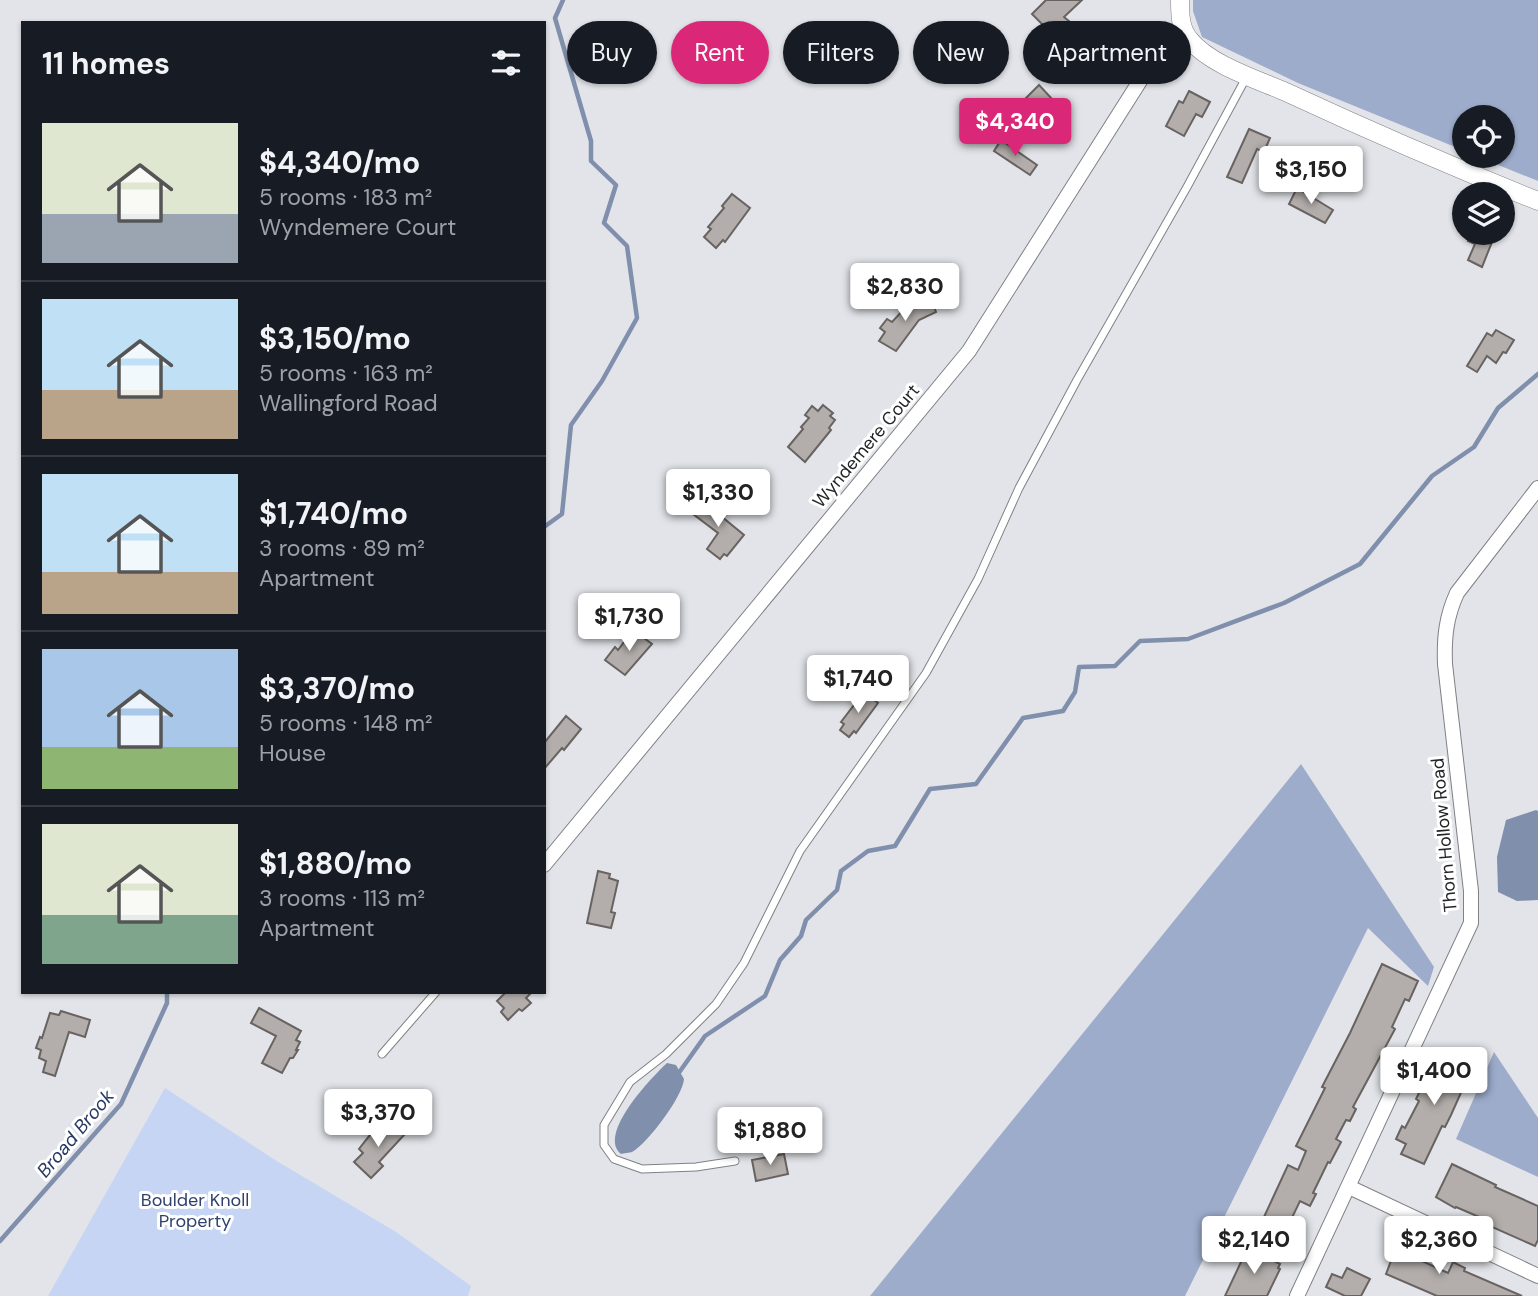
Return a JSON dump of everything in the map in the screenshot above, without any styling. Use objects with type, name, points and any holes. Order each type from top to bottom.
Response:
[{"type":"street","points":[[1180,0],[1182,21]]},
{"type":"street","points":[[1191,42],[1200,50],[1247,75],[1393,141],[1538,201]]},
{"type":"street","name":"Wyndemere Court","points":[[546,863],[969,351],[1138,84]]},
{"type":"street","name":"Thorn Hollow Road","points":[[1297,1296],[1471,923],[1471,891],[1445,664],[1444,645],[1449,611],[1457,593],[1538,488]]},
{"type":"street","points":[[1349,1187],[1538,1276]]},
{"type":"lane","points":[[735,1160],[696,1167],[642,1169],[614,1159],[604,1145],[604,1125],[630,1082],[666,1054],[716,1004],[744,963],[800,851],[926,673],[978,579],[1019,488],[1247,75]]},
{"type":"lane","points":[[382,1054],[434,994]]},
{"type":"green space","name":"Boulder Knoll Property","points":[[165,1088],[275,1160],[396,1232],[471,1286],[468,1296],[48,1296]]},
{"type":"shaded area","points":[[1193,0],[1538,0],[1538,181],[1506,168],[1515,168],[1515,105],[1452,105],[1452,146],[1298,83],[1202,37],[1193,11]]},
{"type":"shaded area","points":[[1301,764],[1434,967],[1428,986],[1368,928],[1185,1296],[870,1296]]},
{"type":"shaded area","points":[[1536,810],[1538,900],[1517,901],[1498,892],[1497,857],[1506,820]]},
{"type":"shaded area","points":[[1494,1052],[1538,1118],[1538,1177],[1456,1139]]},
{"type":"shaded area","points":[[667,1063],[676,1065],[684,1079],[678,1096],[647,1139],[632,1152],[621,1154],[615,1145],[621,1120],[629,1106]]},
{"type":"building","points":[[1046,0],[1082,0],[1064,17],[1069,21],[1039,21],[1032,14]]},
{"type":"building","points":[[1039,85],[1054,101],[1050,104],[1058,111],[1041,128],[1019,105]]},
{"type":"building","points":[[1189,91],[1210,102],[1202,117],[1196,114],[1184,136],[1166,126],[1179,101],[1183,103]]},
{"type":"building","points":[[1249,129],[1270,138],[1264,152],[1257,149],[1242,183],[1227,177]]},
{"type":"building","points":[[1001,140],[1037,165],[1030,175],[994,151]]},
{"type":"building","points":[[1297,188],[1333,210],[1325,223],[1289,204]]},
{"type":"building","points":[[732,194],[750,208],[725,242],[723,240],[716,248],[704,237],[711,229],[708,227]]},
{"type":"building","points":[[1475,245],[1491,245],[1482,267],[1468,260]]},
{"type":"building","points":[[930,297],[936,312],[919,320],[896,351],[879,341],[885,332],[880,328],[887,319],[892,322],[905,308]]},
{"type":"building","points":[[1496,330],[1514,340],[1506,353],[1503,352],[1496,363],[1487,356],[1477,372],[1467,366],[1487,333],[1492,336]]},
{"type":"building","points":[[823,405],[833,413],[830,416],[835,420],[829,428],[831,430],[805,462],[788,447],[803,429],[801,427],[809,418],[805,415],[812,406],[818,411]]},
{"type":"building","points":[[699,498],[744,535],[727,556],[724,554],[720,559],[707,549],[718,533],[689,511]]},
{"type":"building","points":[[633,630],[652,644],[625,675],[605,660],[615,647],[618,650]]},
{"type":"building","points":[[864,692],[878,703],[856,733],[854,731],[849,737],[840,730],[844,724],[841,722]]},
{"type":"building","points":[[566,716],[581,729],[546,767],[546,741]]},
{"type":"building","points":[[598,871],[610,874],[609,878],[618,881],[611,912],[615,913],[611,928],[587,923]]},
{"type":"building","points":[[1382,964],[1418,981],[1409,1001],[1405,999],[1392,1027],[1395,1029],[1353,1107],[1356,1109],[1350,1121],[1346,1120],[1336,1139],[1341,1142],[1330,1163],[1328,1162],[1313,1193],[1316,1194],[1310,1206],[1300,1201],[1287,1228],[1297,1233],[1291,1246],[1258,1230],[1288,1165],[1298,1170],[1306,1151],[1296,1146]]},
{"type":"building","points":[[504,994],[530,994],[526,998],[531,1003],[522,1011],[519,1009],[508,1020],[501,1012],[504,1008],[497,1001]]},
{"type":"building","points":[[259,1008],[301,1031],[296,1040],[300,1042],[298,1050],[282,1073],[262,1063],[276,1036],[251,1023]]},
{"type":"building","points":[[61,1011],[90,1020],[85,1037],[69,1032],[55,1076],[43,1072],[46,1061],[39,1058],[41,1050],[36,1048],[50,1013],[59,1015]]},
{"type":"building","points":[[1437,1051],[1472,1068],[1445,1127],[1442,1126],[1424,1164],[1401,1154],[1406,1144],[1396,1139],[1419,1101],[1416,1099],[1422,1087],[1432,1091],[1428,1070]]},
{"type":"building","points":[[390,1122],[404,1135],[379,1162],[383,1166],[371,1178],[354,1162],[363,1153],[359,1149],[370,1135],[379,1126],[382,1130]]},
{"type":"building","points":[[784,1154],[788,1174],[756,1181],[752,1160]]},
{"type":"building","points":[[1452,1164],[1538,1206],[1538,1240],[1535,1246],[1483,1223],[1484,1219],[1436,1197]]},
{"type":"building","points":[[1401,1241],[1427,1250],[1422,1261],[1448,1273],[1453,1262],[1465,1268],[1464,1271],[1522,1296],[1437,1296],[1386,1274]]},
{"type":"building","points":[[1249,1245],[1254,1251],[1280,1264],[1280,1269],[1267,1296],[1225,1296]]},
{"type":"building","points":[[1347,1268],[1370,1279],[1361,1296],[1345,1296],[1326,1287],[1332,1274],[1342,1278]]},
{"type":"waterway","name":"Broad Brook","points":[[546,526],[562,514],[571,425],[602,381],[637,318],[627,246],[604,223],[616,185],[591,161],[591,141],[555,18],[563,0]]},
{"type":"waterway","points":[[678,1074],[705,1036],[765,996],[780,960],[801,936],[806,920],[837,890],[841,871],[868,851],[895,846],[930,789],[976,784],[1023,718],[1063,711],[1075,692],[1079,667],[1115,666],[1140,641],[1188,639],[1284,603],[1360,564],[1432,476],[1474,447],[1498,408],[1538,374]]},
{"type":"waterway","name":"Broad Brook","points":[[0,1241],[121,1104],[167,1003],[167,994]]}]
